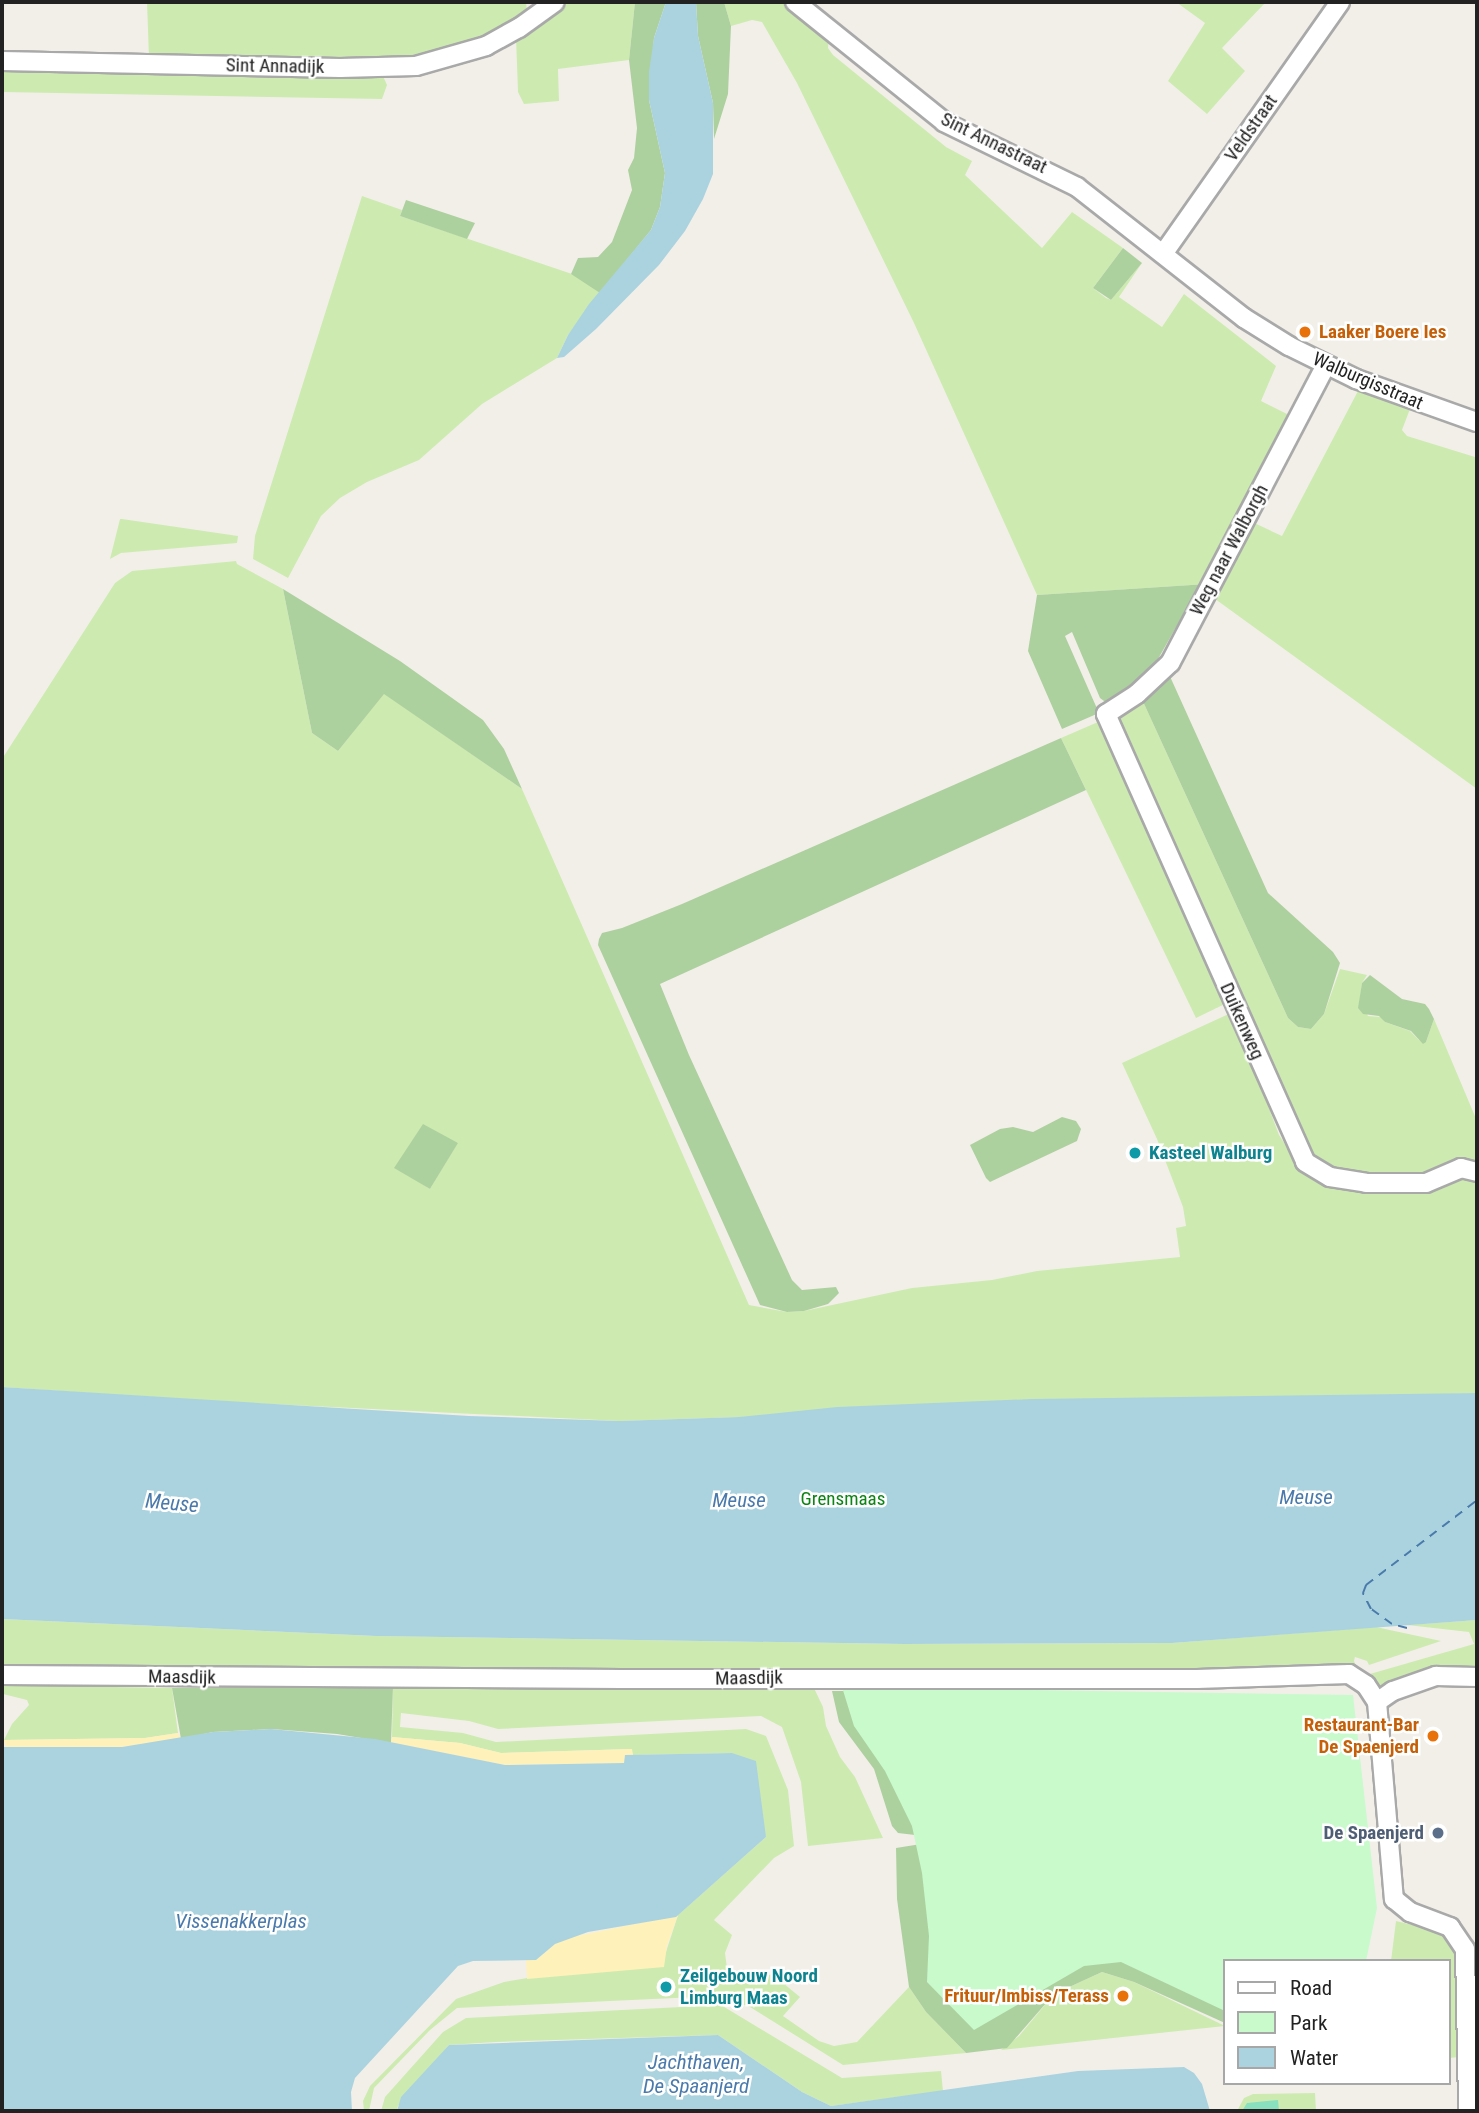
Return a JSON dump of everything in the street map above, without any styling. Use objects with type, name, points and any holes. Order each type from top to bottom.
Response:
[{"type":"street","name":"Sint Annadijk","points":[[2,61],[352,68],[416,66],[486,46],[555,2]]},
{"type":"street","name":"Sint Annastraat","points":[[795,2],[944,122],[1077,187],[1163,254]]},
{"type":"street","name":"Veldstraat","points":[[1163,254],[1340,2]]},
{"type":"street","name":"Walburgisstraat","points":[[1163,254],[1244,318],[1326,365],[1356,379],[1477,422]]},
{"type":"street","name":"Weg naar Walborgh","points":[[1106,714],[1146,687],[1170,663],[1326,365]]},
{"type":"street","name":"Duikenweg","points":[[1106,714],[1305,1162],[1311,1168],[1331,1177],[1366,1183],[1426,1183],[1461,1168],[1477,1172]]},
{"type":"street","name":"Maasdijk","points":[[2,1675],[345,1679],[1197,1679],[1340,1673],[1366,1685],[1377,1702]]},
{"type":"street","points":[[1468,2111],[1465,1949],[1450,1927],[1401,1908],[1394,1899],[1377,1702],[1393,1691],[1436,1676],[1477,1677]]},
{"type":"green space","points":[[147,2],[526,2],[527,10],[525,16],[458,50],[396,62],[149,58]]},
{"type":"green space","points":[[568,2],[635,2],[629,60],[558,69],[559,101],[524,104],[518,92],[516,37]]},
{"type":"green space","points":[[635,2],[666,2],[654,38],[649,100],[665,173],[660,207],[651,230],[600,293],[571,274],[578,258],[598,257],[612,242],[632,190],[628,170],[634,158],[637,128],[629,60]]},
{"type":"green space","points":[[696,2],[724,2],[731,26],[728,94],[714,139],[713,103],[698,36]]},
{"type":"green space","points":[[724,2],[783,2],[829,38],[828,48],[833,55],[946,147],[972,161],[965,175],[1042,248],[1072,212],[1123,248],[1093,288],[1106,298],[1111,300],[1142,263],[1119,297],[1162,327],[1184,294],[1276,366],[1261,401],[1295,418],[1207,584],[1037,595],[914,323],[797,83],[762,22],[752,20],[731,26]]},
{"type":"green space","points":[[1176,2],[1266,2],[1222,48],[1245,71],[1207,114],[1168,81],[1205,23]]},
{"type":"green space","points":[[2,67],[383,76],[387,85],[382,99],[2,92]]},
{"type":"green space","points":[[362,196],[402,210],[400,216],[578,276],[600,293],[568,335],[557,358],[482,404],[419,460],[367,482],[340,498],[321,516],[288,578],[253,559],[255,536]]},
{"type":"green space","points":[[406,200],[475,223],[467,239],[400,216]]},
{"type":"green space","points":[[1123,248],[1142,263],[1111,300],[1093,288]]},
{"type":"green space","points":[[1358,391],[1410,409],[1402,430],[1407,436],[1475,457],[1477,453],[1477,789],[1211,596],[1250,521],[1282,536]]},
{"type":"green space","points":[[120,519],[238,536],[237,543],[121,553],[110,559]]},
{"type":"green space","points":[[236,561],[283,589],[312,733],[338,751],[384,693],[522,789],[749,1305],[787,1312],[804,1311],[912,1288],[992,1280],[1037,1271],[1180,1257],[1176,1228],[1186,1226],[1183,1207],[1157,1139],[1122,1063],[1233,1012],[1279,1135],[1300,1167],[1314,1177],[1477,1175],[1477,1393],[619,1421],[207,1401],[2,1387],[2,759],[115,583],[132,571]],"holes":[[[458,1142],[430,1189],[413,1178]]]},
{"type":"green space","points":[[1207,584],[1175,629],[1149,675],[1108,704],[1100,698],[1072,632],[1065,636],[1099,713],[1062,729],[1028,651],[1037,595]]},
{"type":"green space","points":[[283,589],[400,661],[483,720],[504,749],[522,789],[384,694],[338,751],[312,733]]},
{"type":"green space","points":[[1168,672],[1268,893],[1333,952],[1340,963],[1324,1014],[1311,1029],[1298,1027],[1288,1018],[1140,695]]},
{"type":"green space","points":[[1140,695],[1288,1018],[1298,1027],[1311,1029],[1324,1014],[1340,969],[1367,975],[1362,983],[1360,999],[1368,1016],[1381,1017],[1385,1022],[1410,1031],[1419,1040],[1426,1042],[1434,1019],[1477,1121],[1477,1169],[1433,1177],[1351,1173],[1310,1159],[1115,718]]},
{"type":"green space","points":[[1098,722],[1102,724],[1229,1002],[1196,1018],[1061,738]]},
{"type":"green space","points":[[1061,738],[1086,790],[660,984],[689,1055],[792,1280],[802,1290],[836,1287],[839,1293],[828,1304],[804,1311],[787,1312],[760,1305],[598,945],[602,933],[622,928],[682,904]]},
{"type":"green space","points":[[1370,975],[1402,999],[1425,1004],[1434,1019],[1426,1042],[1423,1044],[1411,1031],[1385,1022],[1379,1016],[1363,1014],[1358,1008],[1362,983]]},
{"type":"green space","points":[[1062,1117],[1076,1121],[1081,1129],[1077,1141],[990,1182],[986,1178],[970,1145],[1000,1129],[1013,1127],[1033,1132]]},
{"type":"green space","points":[[423,1124],[458,1143],[430,1189],[394,1168]]},
{"type":"green space","points":[[2,1619],[376,1636],[904,1644],[1172,1643],[1376,1627],[1441,1641],[1369,1665],[1367,1661],[1355,1657],[1359,1672],[1246,1675],[2,1670]]},
{"type":"green space","points":[[1477,1620],[1477,1672],[1393,1687],[1379,1687],[1363,1676],[1474,1644],[1469,1632],[1407,1625]]},
{"type":"green space","points":[[2,1685],[172,1688],[178,1733],[145,1738],[4,1740],[12,1724],[29,1705],[27,1700],[3,1694]]},
{"type":"green space","points":[[393,1687],[814,1688],[823,1707],[826,1726],[840,1757],[855,1777],[883,1838],[808,1846],[801,1782],[782,1727],[761,1716],[498,1729],[469,1721],[401,1713],[400,1727],[463,1733],[496,1742],[746,1729],[766,1736],[788,1790],[794,1846],[774,1858],[714,1920],[732,1935],[725,1953],[727,1968],[753,1981],[772,1974],[800,1997],[783,2016],[819,2041],[834,2046],[857,2042],[909,1987],[926,2012],[966,2053],[843,2065],[750,2007],[718,1996],[457,2008],[430,2030],[374,2088],[369,2111],[364,2111],[363,2101],[370,2086],[456,1999],[504,1982],[665,1955],[678,1915],[766,1837],[732,1753],[633,1755],[631,1749],[501,1753],[460,1743],[392,1737]]},
{"type":"green space","points":[[393,1687],[391,1743],[337,1734],[271,1729],[213,1732],[181,1739],[172,1688]]},
{"type":"green space","points":[[842,1687],[1353,1695],[1377,1908],[1366,1959],[1224,1959],[1224,2011],[1121,1962],[1084,1966],[974,2030],[927,1982],[929,1936],[922,1873],[912,1826],[885,1771],[854,1726]]},
{"type":"green space","points":[[832,1691],[858,1691],[893,1760],[915,1835],[898,1833],[892,1826],[874,1769],[839,1722]]},
{"type":"green space","points":[[921,1844],[1115,1944],[1224,1993],[1224,2023],[1134,1982],[1102,1972],[1054,1994],[1007,2048],[966,2053],[926,2012],[909,1987],[897,1899],[896,1848]]},
{"type":"green space","points":[[1396,1921],[1439,1931],[1450,1941],[1457,1956],[1459,2057],[1451,2058],[1451,1959],[1391,1959]]},
{"type":"green space","points":[[1102,1972],[1134,1982],[1224,2026],[1001,2050],[1019,2036],[1054,1994]]},
{"type":"green space","points":[[721,2005],[842,2078],[941,2071],[943,2091],[831,2106],[802,2092],[718,2035],[496,2042],[449,2045],[398,2106],[397,2111],[381,2111],[385,2097],[443,2032],[466,2018]]},
{"type":"green space","points":[[1315,2093],[1316,2111],[1237,2111],[1244,2098],[1253,2094]]},
{"type":"green space","points":[[1278,2100],[1279,2111],[1242,2111],[1247,2103]]},
{"type":"sand","points":[[178,1733],[181,1739],[122,1747],[6,1748],[4,1740],[145,1738]]},
{"type":"sand","points":[[392,1737],[460,1743],[501,1753],[632,1749],[633,1755],[625,1756],[625,1763],[505,1765],[391,1743]]},
{"type":"sand","points":[[678,1915],[667,1946],[664,1967],[527,1979],[526,1960],[536,1960],[567,1938]]},
{"type":"water","points":[[666,2],[696,2],[698,36],[713,103],[713,174],[685,231],[659,265],[596,329],[564,357],[557,358],[568,335],[589,304],[651,230],[660,207],[665,173],[649,100],[649,72],[654,38]]},
{"type":"water","name":"Grensmaas","points":[[2,1387],[469,1416],[619,1421],[739,1417],[837,1407],[1032,1399],[1477,1393],[1477,1620],[1172,1643],[904,1644],[376,1636],[2,1619]]},
{"type":"water","name":"Vissenakkerplas","points":[[271,1729],[375,1739],[505,1765],[624,1763],[625,1755],[732,1753],[756,1761],[766,1837],[676,1917],[588,1932],[555,1944],[536,1960],[473,1961],[458,1966],[355,2078],[351,2092],[352,2111],[2,2111],[2,1747],[122,1747],[213,1732]]},
{"type":"water","name":"Jachthaven, De Spaanjerd","points":[[718,2035],[802,2092],[831,2106],[1078,2071],[1184,2067],[1194,2073],[1202,2084],[1210,2111],[397,2111],[401,2097],[449,2045]]},
{"type":"ferry route","points":[[1407,1628],[1392,1624],[1371,1609],[1363,1593],[1366,1585],[1477,1500]]},
{"type":"place","name":"Laaker Boere Ies","points":[[1305,332]]},
{"type":"place","name":"Kasteel Walburg","points":[[1135,1153]]},
{"type":"place","name":"Restaurant-Bar De Spaenjerd","points":[[1433,1736]]},
{"type":"place","name":"De Spaenjerd","points":[[1438,1833]]},
{"type":"place","name":"Zeilgebouw Noord Limburg Maas","points":[[666,1987]]},
{"type":"place","name":"Frituur/Imbiss/Terass","points":[[1123,1996]]},
{"type":"water label","name":"Meuse","points":[[1306,1497]]},
{"type":"water label","name":"Meuse","points":[[739,1500]]},
{"type":"water label","name":"Meuse","points":[[172,1503]]}]
